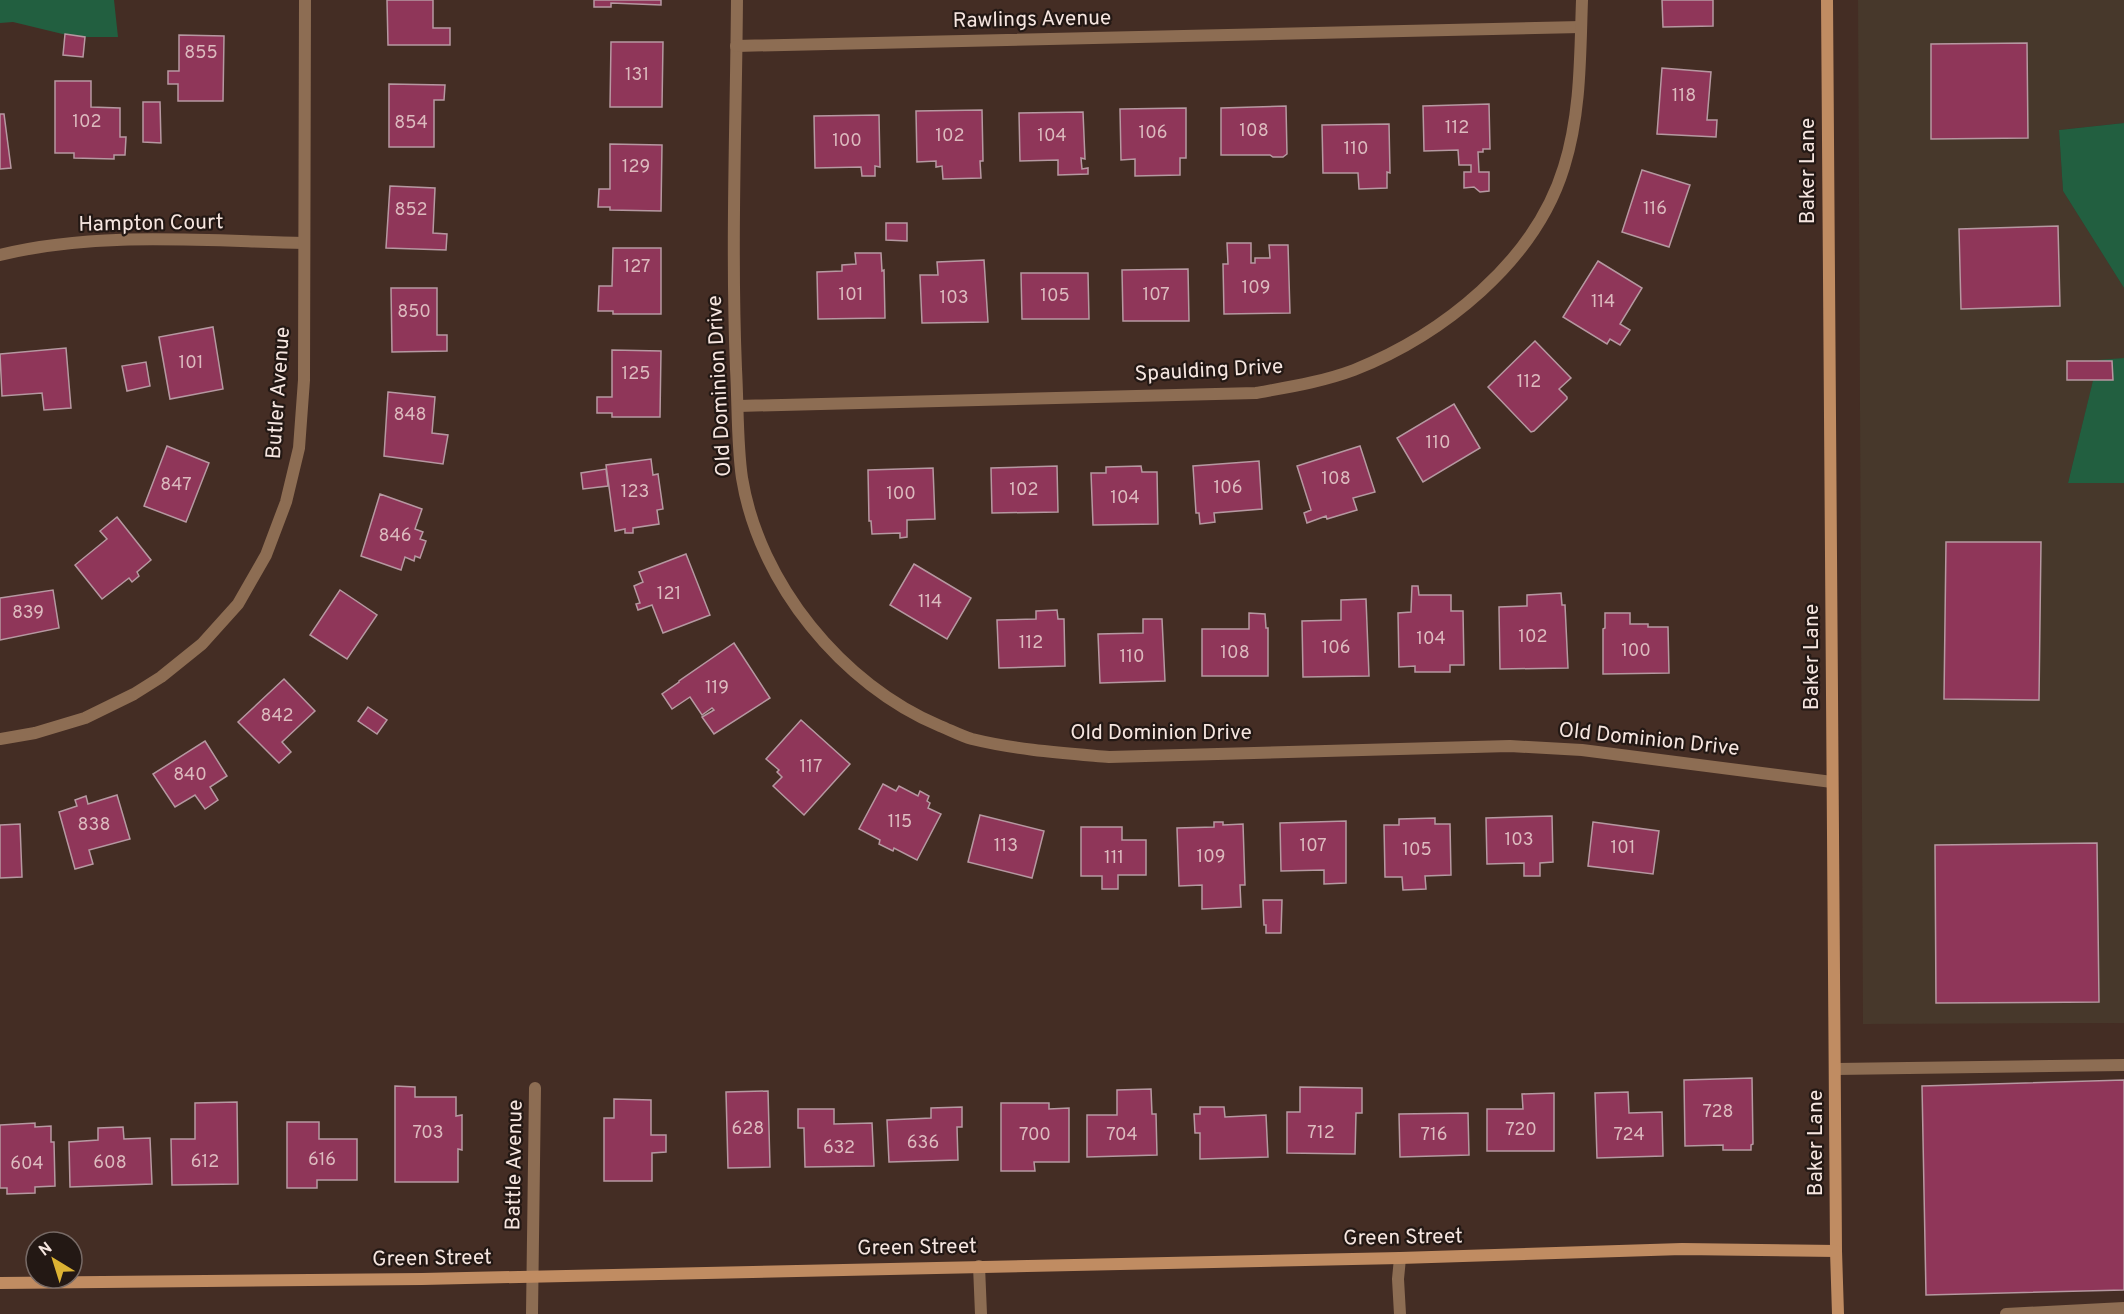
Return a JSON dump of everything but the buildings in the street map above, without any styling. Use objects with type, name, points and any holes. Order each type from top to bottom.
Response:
[{"type":"street","name":"Butler Avenue","points":[[0,739],[35,734],[85,718],[134,694],[161,677],[202,644],[238,604],[266,555],[286,502],[299,448],[304,380],[305,0]]},
{"type":"street","name":"Old Dominion Drive","points":[[737,0],[734,320],[742,478],[756,528],[777,575],[805,619],[838,658],[878,691],[922,719],[970,739],[1047,752],[1109,757],[1510,746],[1582,750],[1832,782]]},
{"type":"street","name":"Spaulding Drive","points":[[738,406],[1256,393],[1310,383],[1352,370],[1402,348],[1448,318],[1482,290],[1518,251],[1544,212],[1563,169],[1575,123],[1582,0]]},
{"type":"street","name":"Baker Lane","points":[[1827,0],[1838,1314]]},
{"type":"street","name":"Rawlings Avenue","points":[[736,46],[1581,27]]},
{"type":"street","name":"Hampton Court","points":[[0,255],[90,242],[304,243]]},
{"type":"street","points":[[1836,1069],[2124,1065]]},
{"type":"street","name":"Battle Avenue","points":[[532,1314],[535,1088]]},
{"type":"street","name":"Green Street","points":[[0,1283],[422,1279],[1400,1258],[1682,1249],[1836,1251]]},
{"type":"street","points":[[1400,1258],[1398,1279],[1400,1314]]},
{"type":"street","points":[[979,1266],[981,1314]]},
{"type":"street","points":[[2006,1314],[2124,1308]]},
{"type":"shaded area","points":[[1858,0],[2124,0],[2124,123],[2059,130],[2063,191],[2124,288],[2124,358],[2098,361],[2068,483],[2124,483],[2124,1023],[1863,1024]]},
{"type":"green space","points":[[0,0],[114,0],[118,37],[75,37],[13,22],[0,23]]},
{"type":"green space","points":[[2124,123],[2124,288],[2063,191],[2059,130]]},
{"type":"green space","points":[[2124,358],[2124,483],[2068,483],[2098,360]]}]
